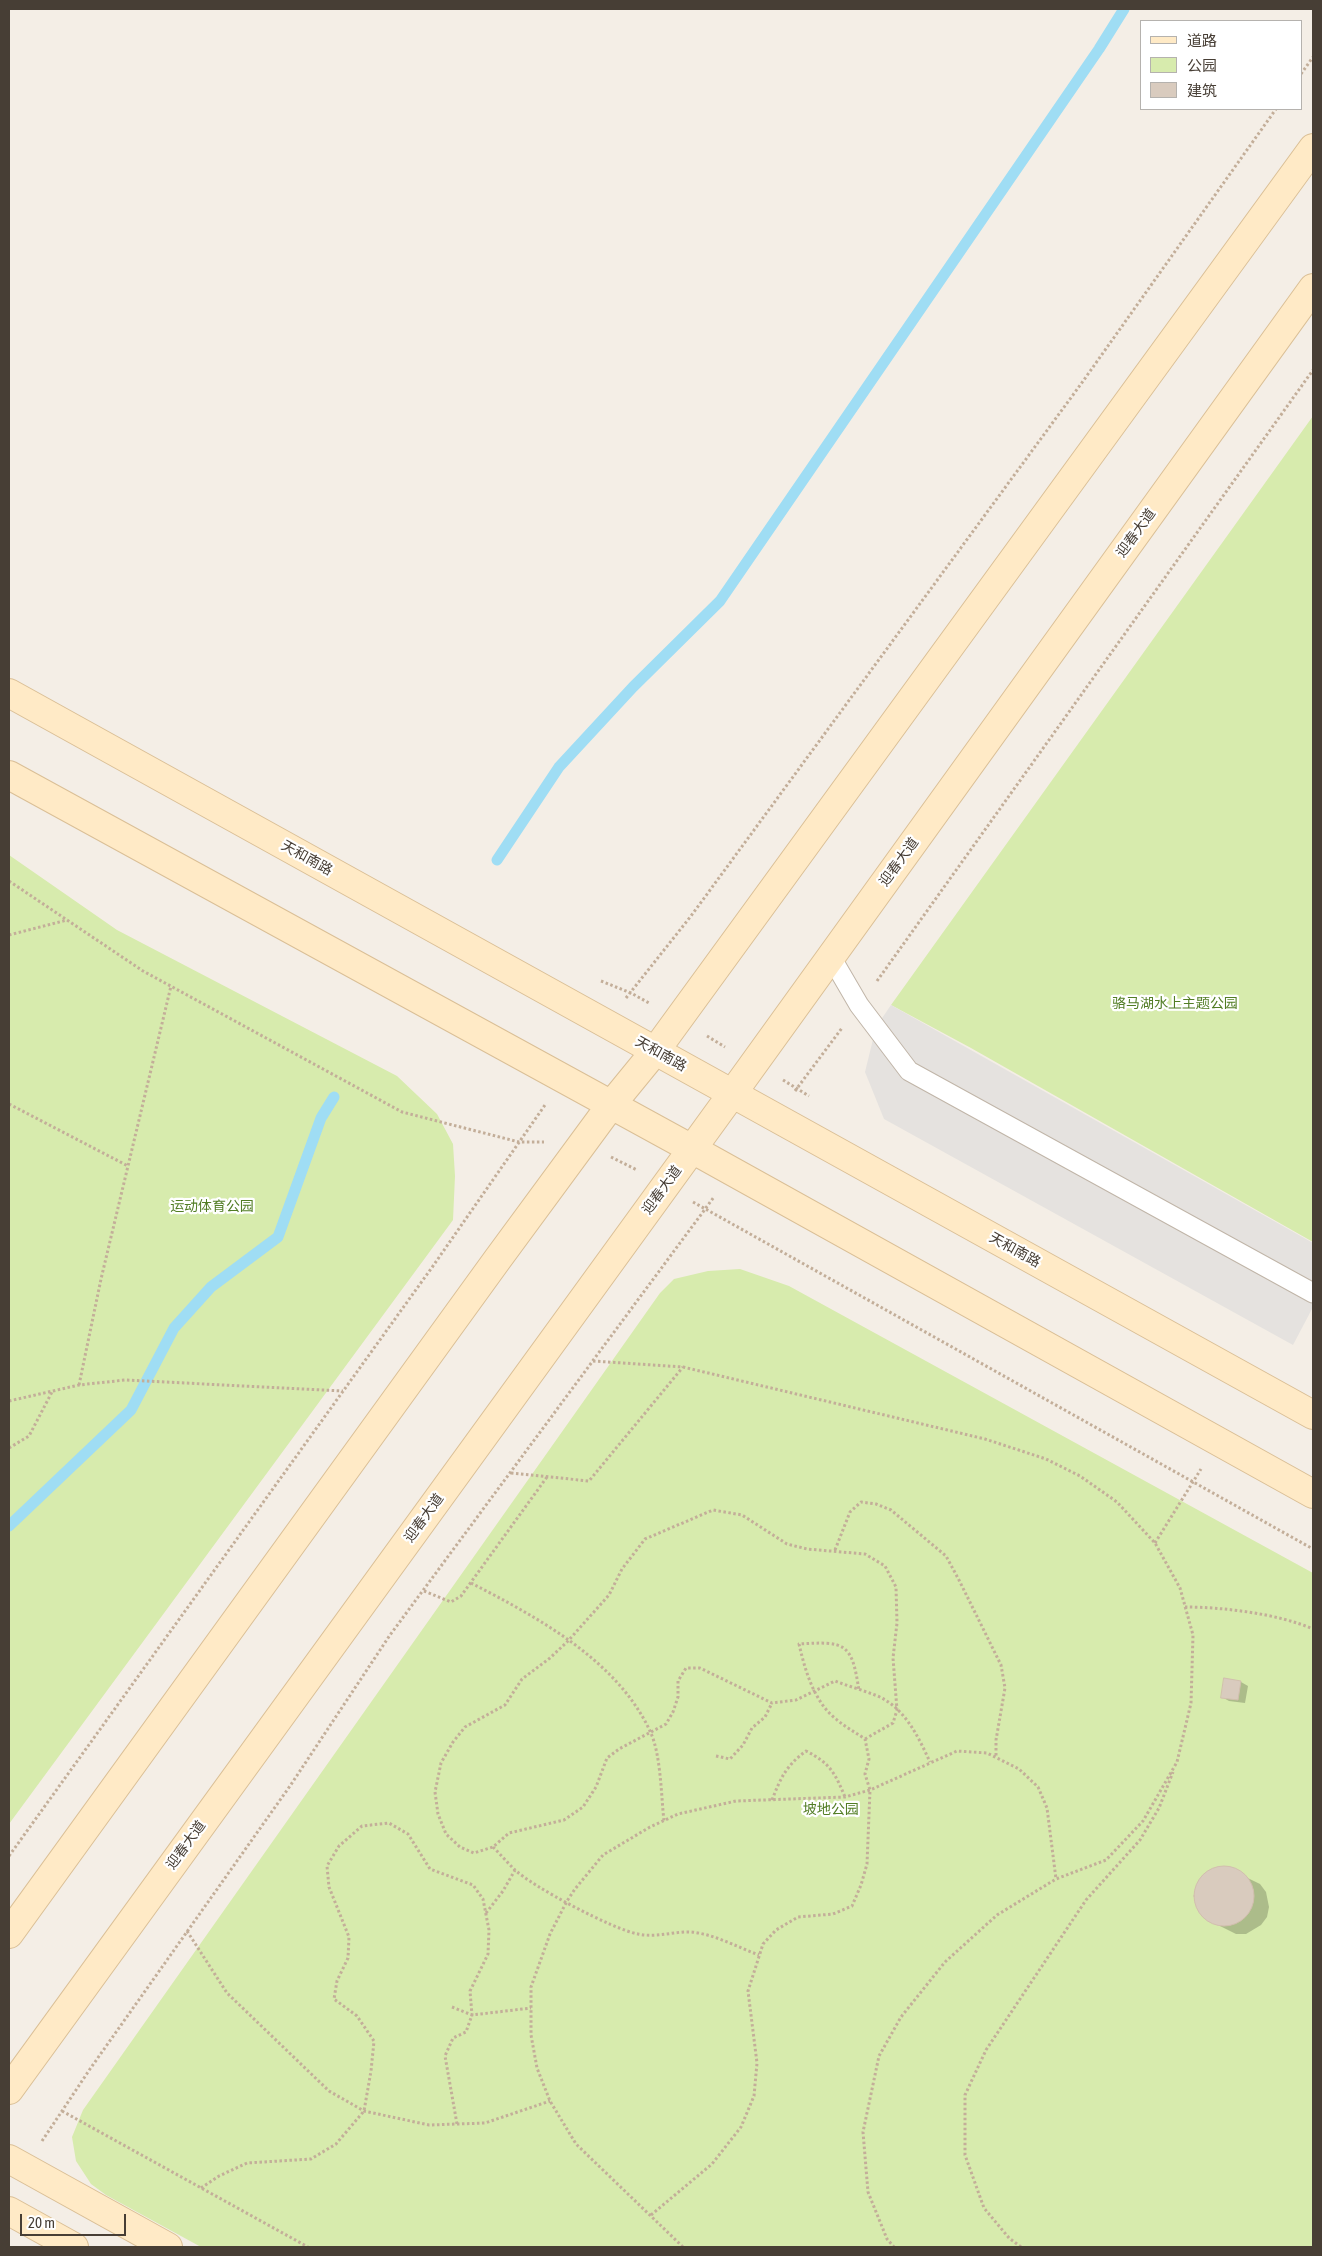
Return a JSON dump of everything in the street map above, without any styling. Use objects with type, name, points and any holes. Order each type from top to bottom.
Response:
[{"type":"main road","points":[[9,1934],[611,1105],[656,1050],[1313,148]]},
{"type":"main road","name":"迎春大道","points":[[9,2090],[732,1094],[1313,288]]},
{"type":"main road","name":"天和南路","points":[[9,693],[1313,1415]]},
{"type":"main road","points":[[9,775],[692,1149],[1313,1494]]},
{"type":"main road","points":[[17,2163],[168,2247]]},
{"type":"main road","points":[[9,2211],[74,2247]]},
{"type":"lane","points":[[831,957],[859,1005],[908,1071],[1313,1293]]},
{"type":"path","points":[[1302,72],[1313,56]]},
{"type":"path","points":[[607,1024],[691,916],[1076,392],[1275,110]]},
{"type":"path","points":[[775,1117],[859,1005],[1313,370]]},
{"type":"path","points":[[9,935],[67,920]]},
{"type":"path","points":[[79,1385],[171,986]]},
{"type":"path","points":[[9,1856],[343,1391],[563,1079]]},
{"type":"path","points":[[9,1104],[128,1166]]},
{"type":"path","points":[[17,2163],[62,2111],[187,1930],[290,1786],[390,1635],[733,1172]]},
{"type":"path","points":[[593,1360],[683,1367],[985,1440],[1046,1459],[1080,1476],[1117,1502],[1155,1543],[1180,1588],[1193,1634],[1191,1703],[1177,1762],[1159,1808],[1140,1840],[1086,1900],[986,2050],[965,2095],[965,2155],[984,2208],[1009,2238],[1021,2247]]},
{"type":"path","points":[[510,1473],[589,1481],[683,1367]]},
{"type":"path","points":[[9,1400],[79,1385],[128,1380],[343,1391]]},
{"type":"path","points":[[9,1448],[30,1436],[53,1391]]},
{"type":"path","points":[[1155,1543],[1218,1441]]},
{"type":"path","points":[[424,1590],[451,1602],[461,1596],[547,1477]]},
{"type":"path","points":[[835,1550],[850,1512],[861,1502],[876,1504],[891,1510],[946,1556],[1001,1665],[1005,1688],[996,1740],[996,1757]]},
{"type":"path","points":[[865,1739],[893,1723],[897,1710],[893,1658],[897,1623],[896,1587],[885,1566],[865,1554],[787,1544],[742,1515],[712,1510],[646,1540],[622,1569],[609,1595],[568,1641],[550,1658],[522,1679],[505,1705],[465,1727],[453,1742],[441,1763],[435,1792],[438,1814],[446,1834],[460,1847],[474,1853],[493,1847],[509,1832],[564,1820],[583,1807],[596,1787],[607,1758],[666,1724],[673,1712],[678,1697],[678,1681],[686,1668],[700,1668],[772,1703],[796,1700],[835,1681],[859,1691],[876,1695],[897,1710],[908,1720],[930,1762]]},
{"type":"path","points":[[471,1583],[547,1626],[614,1679],[636,1707],[651,1732],[658,1766],[664,1821]]},
{"type":"path","points":[[1185,1607],[1215,1607],[1263,1615],[1313,1629]]},
{"type":"path","points":[[651,2214],[712,2164],[741,2127],[754,2096],[757,2064],[748,1991],[763,1944],[776,1930],[798,1917],[833,1914],[852,1906],[867,1864],[870,1790],[865,1774],[868,1759],[865,1739],[835,1719],[823,1706],[804,1663],[799,1644],[823,1642],[840,1645],[851,1654],[859,1691]]},
{"type":"path","points":[[716,1756],[730,1759],[743,1745],[752,1728],[765,1717],[772,1703]]},
{"type":"path","points":[[772,1800],[781,1777],[791,1762],[806,1751],[820,1758],[834,1771],[845,1797]]},
{"type":"path","points":[[683,2247],[651,2214],[576,2144],[550,2101],[538,2068],[531,2035],[531,1987],[550,1934],[575,1889],[603,1856],[678,1814],[736,1802],[845,1797],[870,1790],[957,1751],[987,1753],[996,1757],[1019,1769],[1038,1788],[1047,1808],[1056,1879]]},
{"type":"path","points":[[894,2247],[887,2239],[868,2192],[863,2132],[879,2056],[901,2016],[945,1962],[997,1915],[1056,1879],[1106,1860],[1143,1821],[1177,1762]]},
{"type":"path","points":[[201,2188],[219,2176],[247,2163],[311,2159],[336,2144],[364,2112],[374,2041],[357,2016],[334,1999],[337,1981],[348,1958],[349,1937],[329,1887],[327,1866],[339,1846],[362,1826],[389,1823],[408,1834],[430,1869],[473,1885],[484,1899],[489,1930],[488,1954],[470,1991],[472,2015],[466,2032],[453,2038],[445,2056],[457,2124]]},
{"type":"path","points":[[493,1847],[515,1870],[567,1902],[615,1927],[637,1934],[660,1936],[689,1932],[708,1936],[759,1955]]},
{"type":"path","points":[[486,1913],[503,1891],[515,1870]]},
{"type":"path","points":[[187,1930],[227,1993],[329,2090],[364,2112],[429,2125],[485,2123],[550,2101]]},
{"type":"path","points":[[452,2007],[472,2015],[531,2008]]},
{"type":"path","points":[[62,2111],[308,2247]]},
{"type":"green space","name":"骆马湖水上主题公园","points":[[1313,416],[1313,1242],[971,1048],[891,1005]]},
{"type":"green space","name":"运动体育公园","points":[[9,855],[117,930],[397,1076],[437,1114],[453,1144],[455,1176],[453,1220],[9,1824]]},
{"type":"green space","name":"坡地公园","points":[[740,1269],[789,1286],[1313,1573],[1313,2247],[201,2247],[106,2195],[91,2184],[76,2161],[72,2137],[83,2110],[660,1293],[674,1279],[708,1271]]},
{"type":"shaded area","points":[[891,1005],[1313,1243],[1313,1307],[1293,1345],[884,1119],[865,1072],[876,1027]]},
{"type":"building","points":[[1224,1678],[1241,1681],[1238,1700],[1221,1698]]},
{"type":"building","points":[[1224,1866],[1241,1871],[1249,1879],[1254,1896],[1249,1913],[1241,1921],[1224,1926],[1207,1921],[1199,1913],[1194,1896],[1199,1879],[1207,1871]]},
{"type":"waterway","points":[[497,860],[559,767],[633,687],[720,601],[1099,49],[1124,9]]},
{"type":"waterway","points":[[9,1526],[131,1410],[174,1328],[211,1287],[278,1237],[321,1118],[334,1097]]}]
